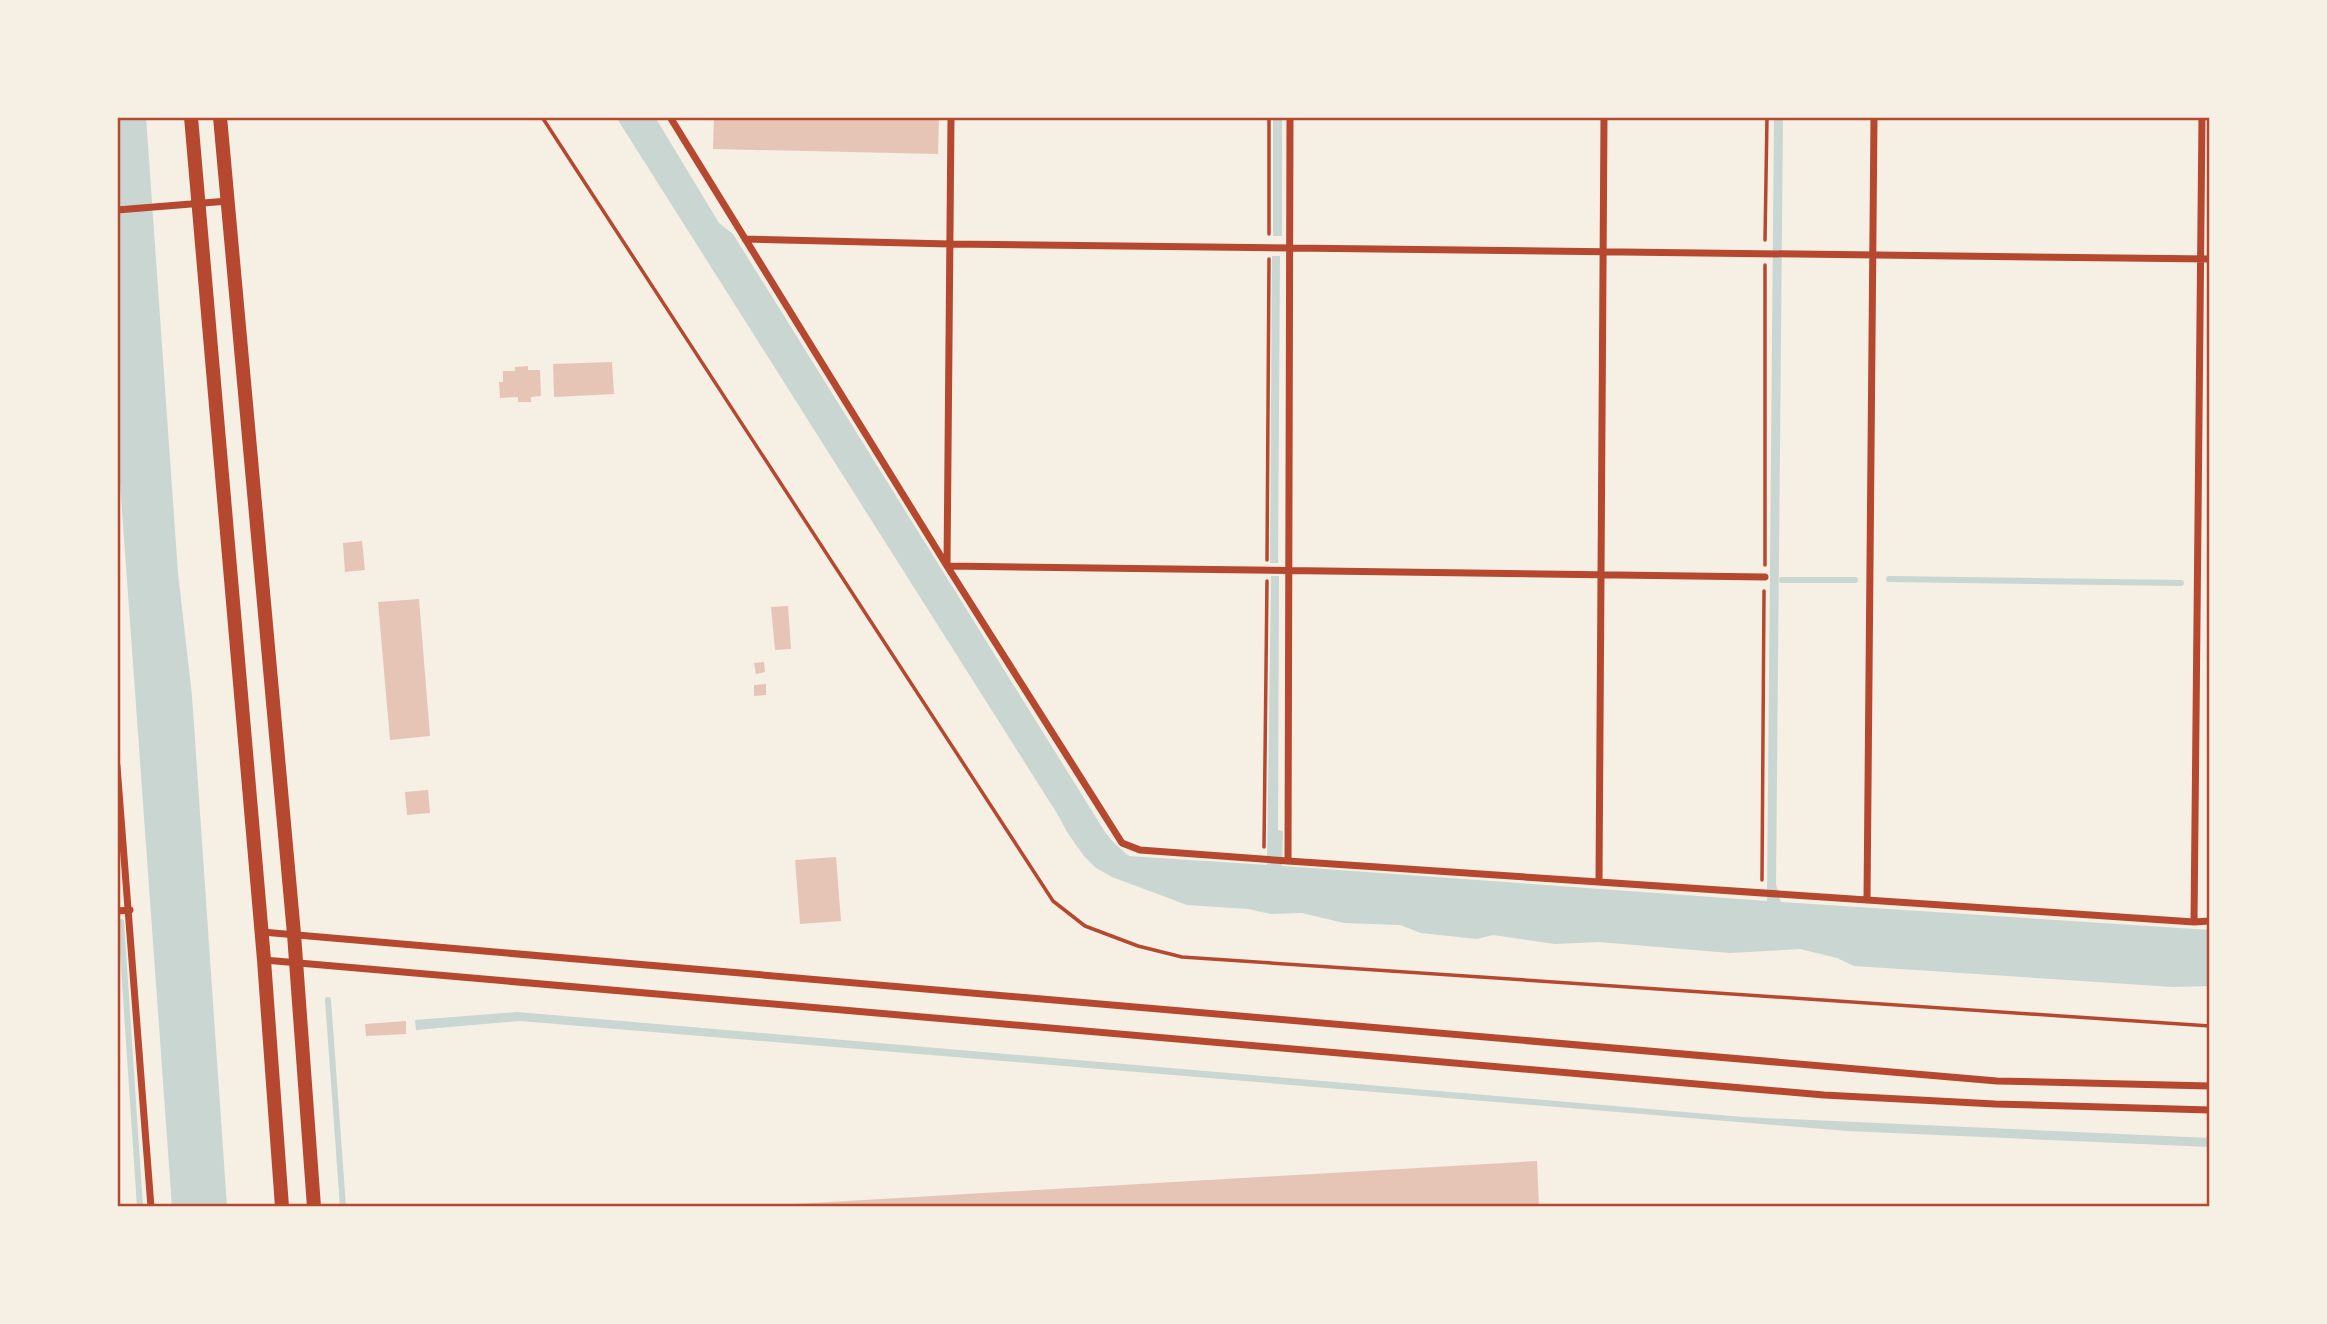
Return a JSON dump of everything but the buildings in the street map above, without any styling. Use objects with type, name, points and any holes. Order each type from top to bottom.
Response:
[{"type":"main road","points":[[191,117],[262,932],[282,1207]]},
{"type":"main road","points":[[220,117],[297,963],[314,1207]]},
{"type":"street","points":[[670,117],[947,566],[1122,843],[1140,850],[1285,861],[1867,901],[2210,921]]},
{"type":"street","points":[[947,566],[951,117]]},
{"type":"street","points":[[1285,861],[1290,117]]},
{"type":"street","points":[[1599,881],[1604,117]]},
{"type":"street","points":[[1867,901],[1874,117]]},
{"type":"street","points":[[2194,922],[2202,117]]},
{"type":"street","points":[[117,210],[229,201]]},
{"type":"street","points":[[746,239],[950,244],[2210,259]]},
{"type":"street","points":[[947,566],[1765,577]]},
{"type":"street","points":[[117,766],[151,1207]]},
{"type":"street","points":[[117,911],[130,910]]},
{"type":"street","points":[[262,932],[1997,1081],[2210,1086]]},
{"type":"street","points":[[264,960],[1824,1095],[1995,1104],[2210,1110]]},
{"type":"path","points":[[542,117],[1053,901],[1085,926],[1138,946],[1182,957],[2210,1026]]},
{"type":"path","points":[[1265,859],[1269,117]]},
{"type":"path","points":[[1764,893],[1767,117]]},
{"type":"shaded area","points":[[117,117],[146,117],[178,573],[192,696],[227,1207],[172,1207],[117,441]]},
{"type":"shaded area","points":[[616,117],[655,117],[719,223],[733,234],[1105,832],[1129,856],[1267,865],[1271,576],[1279,576],[1278,830],[1283,831],[1282,866],[1767,901],[1774,117],[1783,117],[1776,885],[1781,902],[2210,930],[2210,986],[2173,987],[1854,966],[1837,958],[1800,949],[1730,953],[1599,942],[1555,944],[1493,935],[1477,939],[1421,933],[1400,925],[1344,923],[1302,913],[1271,914],[1248,909],[1187,905],[1112,877],[1096,868],[1084,856],[1067,832]]},
{"type":"shaded area","points":[[1273,117],[1282,117],[1282,236],[1273,236]]},
{"type":"shaded area","points":[[1272,256],[1280,256],[1278,563],[1270,563]]},
{"type":"shaded area","points":[[517,1012],[1743,1117],[2210,1138],[2210,1147],[1847,1131],[520,1021],[416,1030],[415,1020]]},
{"type":"waterway","points":[[1889,579],[2181,583]]},
{"type":"waterway","points":[[1782,580],[1855,580]]},
{"type":"waterway","points":[[121,922],[140,1207]]},
{"type":"waterway","points":[[328,1000],[343,1207]]}]
